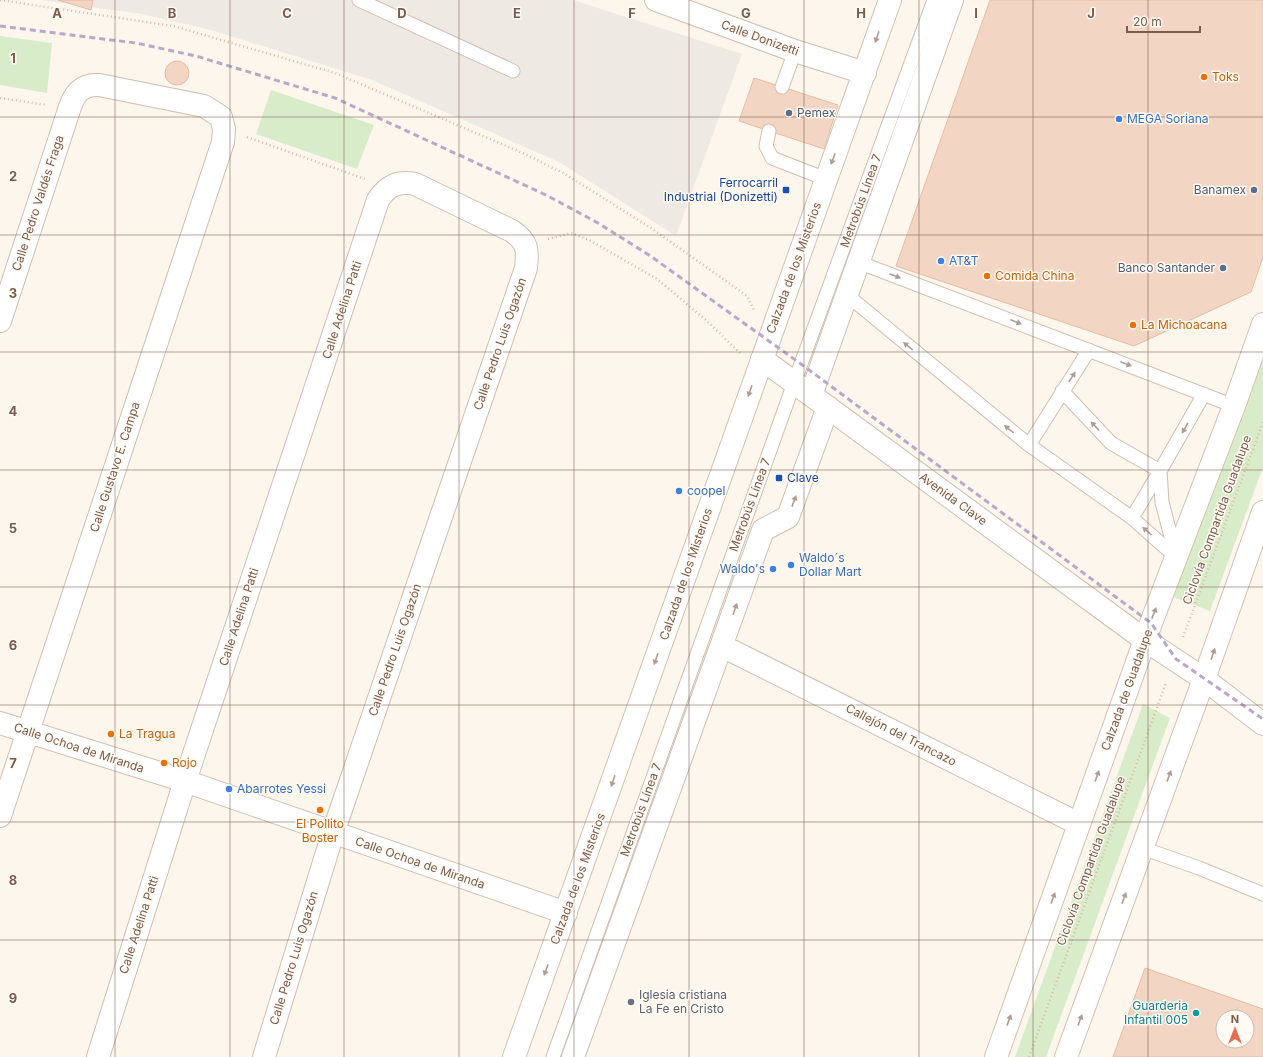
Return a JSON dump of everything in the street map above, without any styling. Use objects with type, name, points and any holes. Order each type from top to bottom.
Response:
[{"type":"street","name":"Calle Donizetti","points":[[656,0],[795,51],[865,73]]},
{"type":"street","name":"Calzada de los Misterios","points":[[514,1057],[890,0]]},
{"type":"street","points":[[573,1057],[763,530],[788,517],[847,296],[952,0]]},
{"type":"street","name":"Calle Pedro Valdés Fraga","points":[[0,321],[69,110],[76,95],[82,87],[90,84],[99,85],[204,106],[222,123]]},
{"type":"street","name":"Calle Gustavo E. Campa","points":[[0,816],[223,142],[222,123]]},
{"type":"street","points":[[391,186],[404,182],[415,184],[512,231],[520,236],[526,245]]},
{"type":"street","name":"Calle Adelina Patti","points":[[98,1057],[185,781],[378,200],[391,186]]},
{"type":"street","name":"Calle Pedro Luis Ogazón","points":[[264,1057],[333,833],[526,268],[526,245]]},
{"type":"street","name":"Calzada de Guadalupe","points":[[996,1057],[1145,640],[1234,406],[1263,324]]},
{"type":"street","name":"Avenida Clave","points":[[760,364],[794,383],[820,401],[1145,640],[1204,679],[1263,724]]},
{"type":"street","points":[[1066,1057],[1204,679],[1263,512]]},
{"type":"street","name":"Callejón del Trancazo","points":[[722,646],[1079,824]]},
{"type":"street","name":"Calle Ochoa de Miranda","points":[[0,723],[185,781],[566,913]]},
{"type":"lane","points":[[359,0],[513,72]]},
{"type":"lane","name":"Metrobús Línea 7","points":[[553,1057],[794,383],[934,0]]},
{"type":"lane","points":[[782,87],[795,51]]},
{"type":"lane","points":[[769,131],[766,146],[772,158],[826,179]]},
{"type":"lane","points":[[858,262],[1234,406]]},
{"type":"lane","points":[[847,296],[1029,445],[1132,518],[1176,557]]},
{"type":"lane","points":[[1029,445],[1089,350]]},
{"type":"lane","points":[[1062,391],[1110,443],[1160,471]]},
{"type":"lane","points":[[1132,518],[1204,394]]},
{"type":"lane","points":[[1160,471],[1162,502],[1176,557]]},
{"type":"lane","points":[[1142,848],[1199,868],[1263,894]]},
{"type":"path","points":[[0,0],[173,26],[342,76],[526,154],[565,174],[651,228],[747,296],[757,315],[773,329]]},
{"type":"path","points":[[0,98],[51,105],[69,110]]},
{"type":"path","points":[[222,123],[391,186]]},
{"type":"path","points":[[526,245],[570,233],[589,240],[657,279],[760,364]]},
{"type":"path","name":"Ciclovía Compartida Guadalupe","points":[[1188,624],[1263,422]]},
{"type":"path","name":"Ciclovía Compartida Guadalupe","points":[[1029,1057],[1168,679]]},
{"type":"shaded area","points":[[40,0],[573,0],[742,54],[676,236],[559,162],[372,80],[211,30],[142,14]]},
{"type":"green space","points":[[0,36],[52,43],[47,93],[0,85]]},
{"type":"green space","points":[[271,90],[374,125],[357,169],[256,134]]},
{"type":"green space","points":[[1263,358],[1263,467],[1210,611],[1173,597]]},
{"type":"green space","points":[[1143,704],[1170,718],[1046,1057],[1015,1057]]},
{"type":"building","points":[[58,0],[93,0],[91,10]]},
{"type":"building","points":[[990,0],[1263,0],[1263,257],[1251,292],[1134,346],[896,266]]},
{"type":"building","points":[[177,61],[186,64],[189,73],[186,82],[177,85],[168,82],[165,73],[168,64]]},
{"type":"building","name":"Pemex","points":[[754,78],[838,105],[824,149],[739,121]]},
{"type":"building","name":"Guarderia Infantil 005","points":[[1145,968],[1263,1009],[1263,1057],[1113,1057]]},
{"type":"railway","points":[[0,26],[136,43],[196,56],[335,98],[546,195],[598,223],[649,255],[801,364],[1151,623],[1176,659],[1263,719]]},
{"type":"place","name":"Toks","points":[[1204,77]]},
{"type":"place","name":"Pemex","points":[[789,113]]},
{"type":"place","name":"MEGA Soriana","points":[[1119,119]]},
{"type":"place","name":"Ferrocarril Industrial (Donizetti)","points":[[786,190]]},
{"type":"place","name":"Banamex","points":[[1254,190]]},
{"type":"place","name":"AT&T","points":[[941,261]]},
{"type":"place","name":"Banco Santander","points":[[1223,268]]},
{"type":"place","name":"Comida China","points":[[987,276]]},
{"type":"place","name":"La Michoacana","points":[[1133,325]]},
{"type":"place","name":"Clave","points":[[779,478]]},
{"type":"place","name":"coopel","points":[[679,491]]},
{"type":"place","name":"Waldo´s Dollar Mart","points":[[791,565]]},
{"type":"place","name":"Waldo's","points":[[773,569]]},
{"type":"place","name":"La Tragua","points":[[111,734]]},
{"type":"place","name":"Rojo","points":[[164,763]]},
{"type":"place","name":"Abarrotes Yessi","points":[[229,789]]},
{"type":"place","name":"El Pollito Boster","points":[[320,810]]},
{"type":"place","name":"Iglesia cristiana La Fe en Cristo","points":[[631,1002]]},
{"type":"place","name":"Guarderia Infantil 005","points":[[1196,1013]]}]
